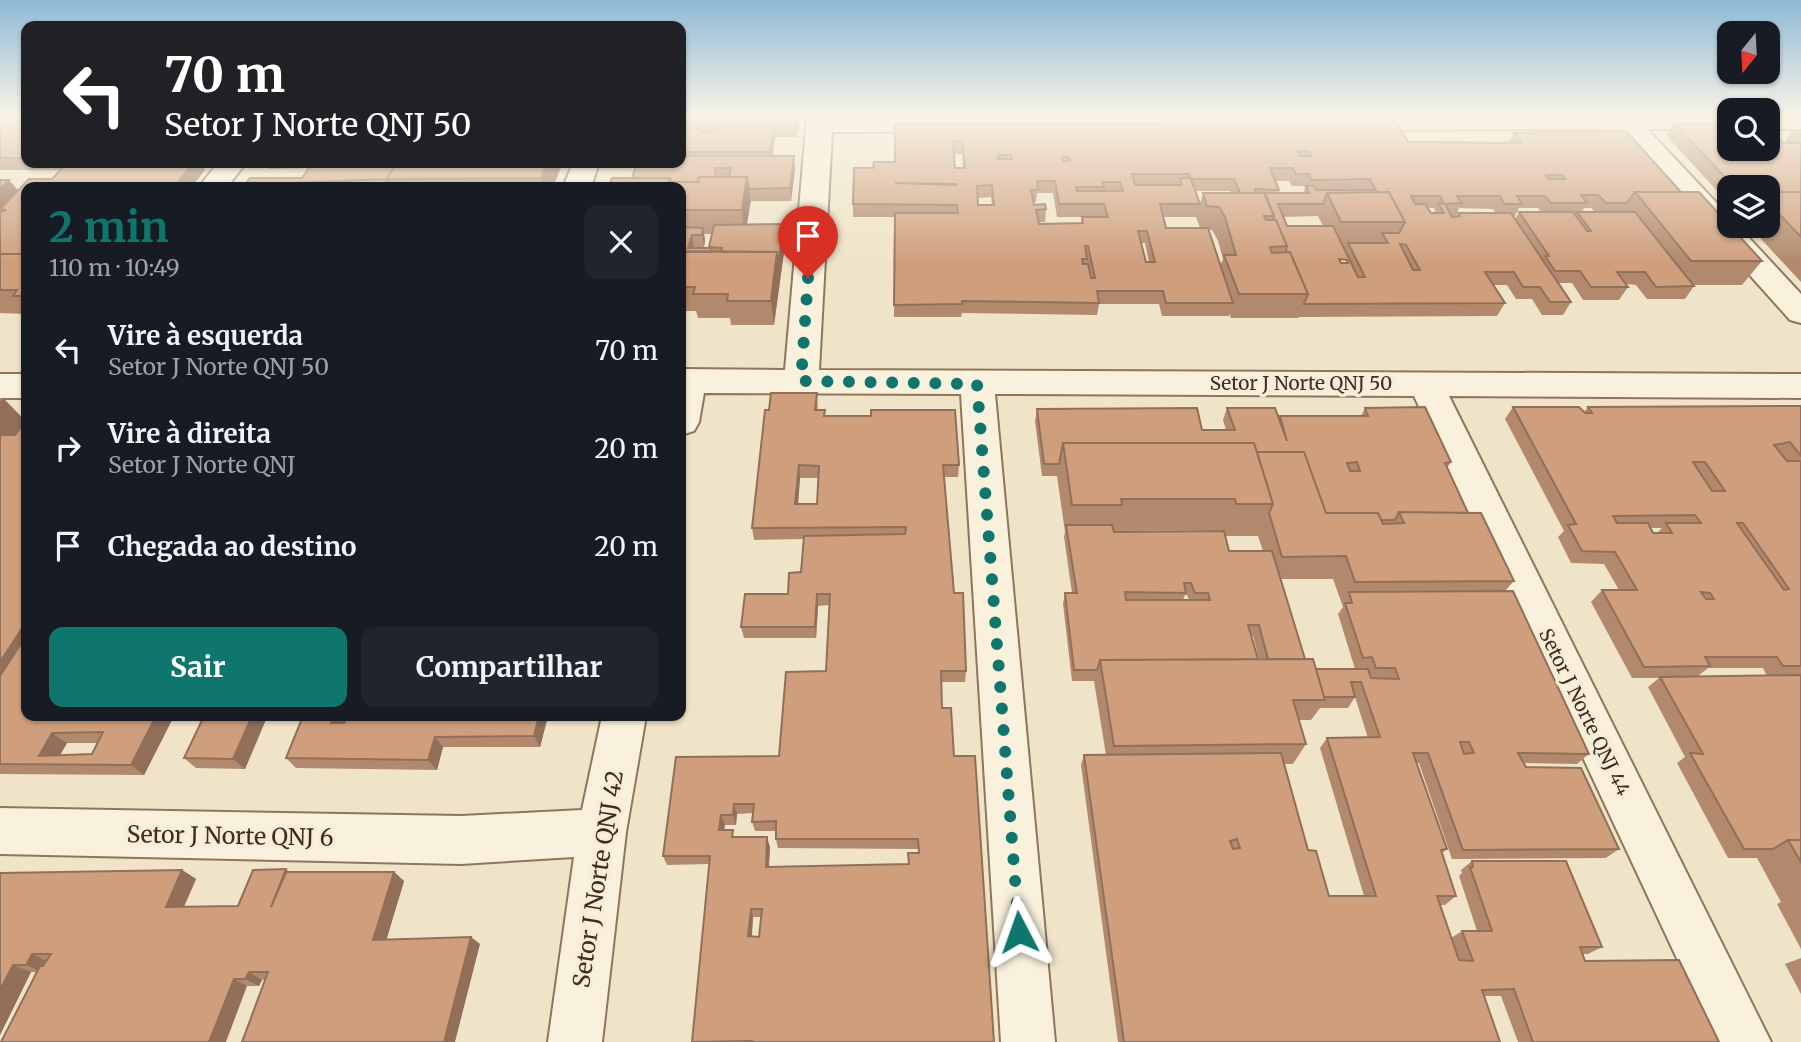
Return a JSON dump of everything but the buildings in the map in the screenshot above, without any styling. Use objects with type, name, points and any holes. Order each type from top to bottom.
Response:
[{"type":"street","points":[[801,381],[817,166]]},
{"type":"street","points":[[1667,166],[1801,313]]},
{"type":"street","points":[[217,182],[228,168]]},
{"type":"street","name":"Setor J Norte QNJ 50","points":[[686,381],[1801,386]]},
{"type":"street","name":"Setor J Norte QNJ 44","points":[[1425,383],[1744,1042]]},
{"type":"street","points":[[977,384],[1028,1042]]},
{"type":"street","points":[[0,386],[21,386]]},
{"type":"street","name":"Setor J Norte QNJ 42","points":[[575,1042],[602,832],[623,721]]},
{"type":"street","name":"Setor J Norte QNJ 6","points":[[0,831],[461,840],[602,832]]},
{"type":"route","points":[[808,278],[801,381],[977,384],[1019,932]]}]
